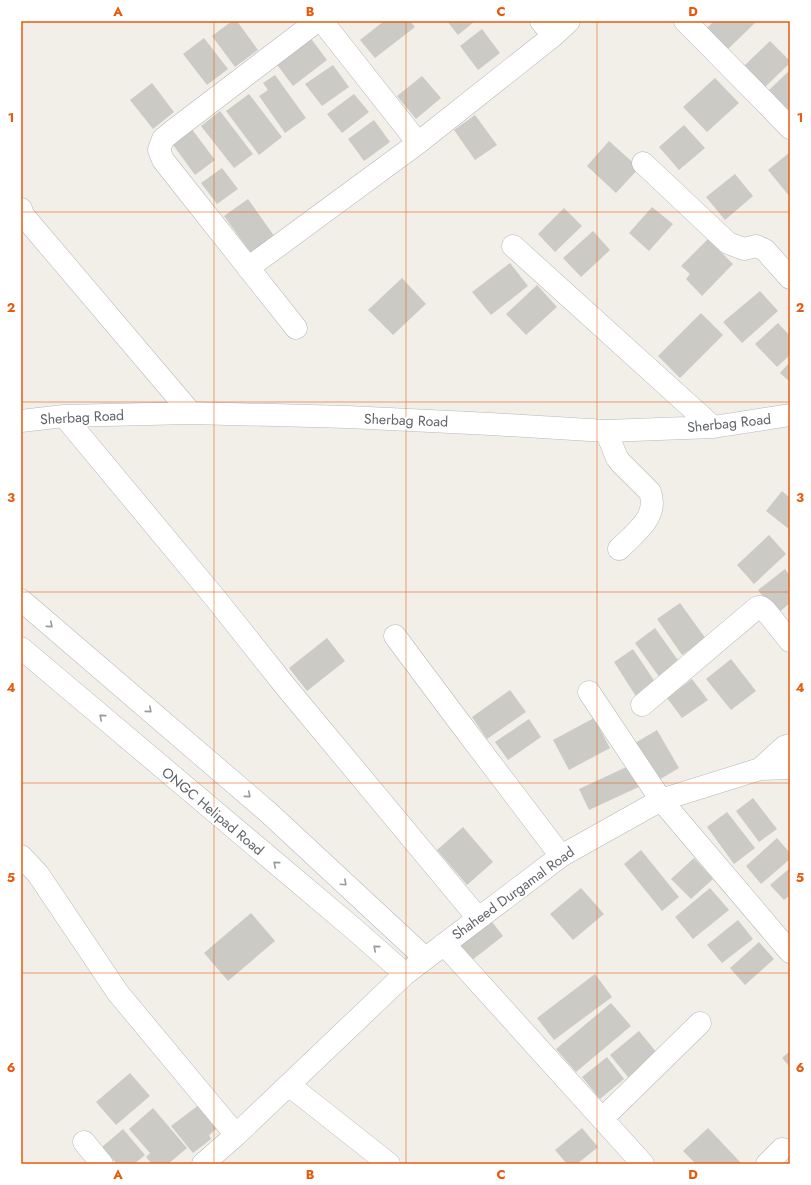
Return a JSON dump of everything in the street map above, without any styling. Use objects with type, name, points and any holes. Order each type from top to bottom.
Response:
[{"type":"street","points":[[296,328],[163,160],[159,150],[164,139],[174,130],[317,21]]},
{"type":"street","points":[[322,21],[418,143]]},
{"type":"street","points":[[248,268],[418,143],[547,28],[569,21]]},
{"type":"street","points":[[685,21],[790,128]]},
{"type":"street","points":[[643,163],[728,243],[744,249],[756,246],[765,250],[789,274]]},
{"type":"street","points":[[21,209],[23,215],[191,413]]},
{"type":"street","points":[[513,246],[714,427]]},
{"type":"street","name":"Sherbag Road","points":[[21,421],[64,416],[191,413],[348,417],[606,431],[714,427],[790,416]]},
{"type":"street","points":[[64,416],[478,918]]},
{"type":"street","points":[[606,431],[616,458],[650,492],[652,499],[652,510],[645,524],[618,549]]},
{"type":"street","points":[[21,600],[269,813],[425,958]]},
{"type":"street","points":[[642,705],[758,607],[765,610],[790,641]]},
{"type":"street","points":[[395,636],[561,856]]},
{"type":"street","name":"ONGC Helipad Road","points":[[21,648],[348,924],[405,974]]},
{"type":"street","points":[[589,692],[661,800],[790,952]]},
{"type":"street","name":"Shaheed Durgamal Road","points":[[760,768],[784,747],[790,745]]},
{"type":"street","name":"Shaheed Durgamal Road","points":[[203,1164],[236,1135],[405,974],[561,856],[661,800],[760,768],[790,768]]},
{"type":"street","points":[[21,856],[38,874],[118,993],[236,1135]]},
{"type":"street","points":[[444,944],[643,1164]]},
{"type":"street","points":[[602,1119],[700,1023]]},
{"type":"street","points":[[289,1085],[389,1164]]},
{"type":"street","points":[[84,1142],[102,1164]]},
{"type":"street","points":[[766,1164],[782,1149]]},
{"type":"building","points":[[232,21],[237,21],[258,50],[235,67],[212,36]]},
{"type":"building","points":[[384,21],[410,21],[415,27],[375,58],[360,40]]},
{"type":"building","points":[[447,21],[475,21],[458,35]]},
{"type":"building","points":[[714,21],[756,22],[726,51],[706,29]]},
{"type":"building","points":[[482,29],[500,53],[478,70],[460,46]]},
{"type":"building","points":[[309,36],[327,60],[293,86],[275,62]]},
{"type":"building","points":[[204,38],[228,69],[207,85],[183,54]]},
{"type":"building","points":[[770,41],[790,61],[790,63],[765,87],[744,66]]},
{"type":"building","points":[[333,65],[349,87],[322,106],[305,84]]},
{"type":"building","points":[[790,70],[790,107],[786,111],[768,91]]},
{"type":"building","points":[[275,75],[306,118],[285,133],[259,96],[268,90],[263,83]]},
{"type":"building","points":[[422,76],[441,98],[416,119],[397,96]]},
{"type":"building","points":[[715,78],[739,103],[707,132],[683,107]]},
{"type":"building","points":[[152,83],[174,112],[153,129],[130,100]]},
{"type":"building","points":[[249,94],[282,137],[259,155],[226,111]]},
{"type":"building","points":[[354,94],[369,112],[342,133],[327,114]]},
{"type":"building","points":[[220,111],[253,154],[234,168],[201,126]]},
{"type":"building","points":[[475,115],[497,145],[475,160],[454,130]]},
{"type":"building","points":[[374,120],[390,142],[364,161],[348,139]]},
{"type":"building","points":[[684,125],[705,148],[679,170],[659,147]]},
{"type":"building","points":[[191,128],[215,160],[195,175],[171,142]]},
{"type":"building","points":[[609,141],[639,168],[616,193],[587,166]]},
{"type":"building","points":[[790,152],[790,197],[768,170]]},
{"type":"building","points":[[222,168],[238,189],[217,204],[201,183]]},
{"type":"building","points":[[735,174],[753,196],[725,220],[706,197]]},
{"type":"building","points":[[248,199],[277,240],[253,256],[224,216]]},
{"type":"building","points":[[652,207],[673,224],[649,251],[629,233]]},
{"type":"building","points":[[564,208],[582,226],[555,252],[538,234]]},
{"type":"building","points":[[593,231],[610,250],[581,277],[563,258]]},
{"type":"building","points":[[708,239],[733,264],[702,296],[686,279],[690,274],[681,266]]},
{"type":"building","points":[[510,263],[528,286],[491,315],[472,292]]},
{"type":"building","points":[[402,278],[426,304],[393,335],[368,310]]},
{"type":"building","points":[[537,285],[557,307],[526,335],[506,314]]},
{"type":"building","points":[[760,291],[778,311],[742,343],[723,322]]},
{"type":"building","points":[[701,313],[723,335],[680,378],[658,356]]},
{"type":"building","points":[[778,323],[790,336],[790,355],[777,367],[755,344]]},
{"type":"building","points":[[790,362],[790,382],[780,373]]},
{"type":"building","points":[[782,491],[790,498],[790,530],[766,511]]},
{"type":"building","points":[[769,535],[786,554],[754,584],[737,565]]},
{"type":"building","points":[[785,569],[790,576],[790,603],[777,614],[758,590]]},
{"type":"building","points":[[680,603],[706,639],[682,655],[657,619]]},
{"type":"building","points":[[655,628],[680,663],[660,678],[635,643]]},
{"type":"building","points":[[327,638],[345,661],[307,691],[289,668]]},
{"type":"building","points":[[633,649],[659,688],[639,701],[614,662]]},
{"type":"building","points":[[731,659],[756,691],[731,710],[706,679]]},
{"type":"building","points":[[692,679],[708,700],[682,718],[667,698]]},
{"type":"building","points":[[510,690],[526,712],[487,739],[472,717]]},
{"type":"building","points":[[594,718],[610,748],[569,770],[553,740]]},
{"type":"building","points":[[529,719],[541,737],[508,760],[495,742]]},
{"type":"building","points":[[657,730],[679,768],[657,781],[635,743]]},
{"type":"building","points":[[633,764],[643,785],[589,810],[579,789]]},
{"type":"building","points":[[753,798],[777,829],[759,842],[736,811]]},
{"type":"building","points":[[727,812],[755,848],[734,864],[707,827]]},
{"type":"building","points":[[463,827],[493,862],[467,885],[437,850]]},
{"type":"building","points":[[777,838],[790,853],[790,859],[761,884],[746,866]]},
{"type":"building","points":[[641,850],[679,897],[662,911],[624,864]]},
{"type":"building","points":[[694,858],[713,879],[691,899],[671,879]]},
{"type":"building","points":[[790,868],[790,895],[784,900],[770,885]]},
{"type":"building","points":[[581,888],[604,914],[573,940],[550,914]]},
{"type":"building","points":[[710,888],[729,910],[693,939],[675,917]]},
{"type":"building","points":[[251,913],[275,941],[228,981],[204,953]]},
{"type":"building","points":[[489,918],[503,936],[467,964],[451,946]]},
{"type":"building","points":[[738,920],[753,939],[722,963],[707,945]]},
{"type":"building","points":[[759,942],[774,959],[745,985],[730,968]]},
{"type":"building","points":[[595,974],[612,997],[554,1040],[537,1018]]},
{"type":"building","points":[[611,1003],[631,1026],[576,1072],[556,1049]]},
{"type":"building","points":[[639,1031],[657,1053],[628,1077],[610,1055]]},
{"type":"building","points":[[790,1051],[790,1067],[782,1058]]},
{"type":"building","points":[[607,1057],[624,1079],[600,1099],[582,1077]]},
{"type":"building","points":[[130,1073],[150,1096],[116,1125],[96,1102]]},
{"type":"building","points":[[204,1101],[222,1124],[209,1135],[211,1139],[193,1153],[171,1126]]},
{"type":"building","points":[[153,1108],[187,1148],[168,1164],[152,1164],[146,1157],[150,1153],[129,1129]]},
{"type":"building","points":[[582,1128],[598,1147],[577,1164],[567,1164],[555,1150]]},
{"type":"building","points":[[708,1128],[742,1164],[696,1164],[683,1151]]},
{"type":"building","points":[[123,1129],[145,1155],[134,1164],[117,1164],[102,1147]]}]
